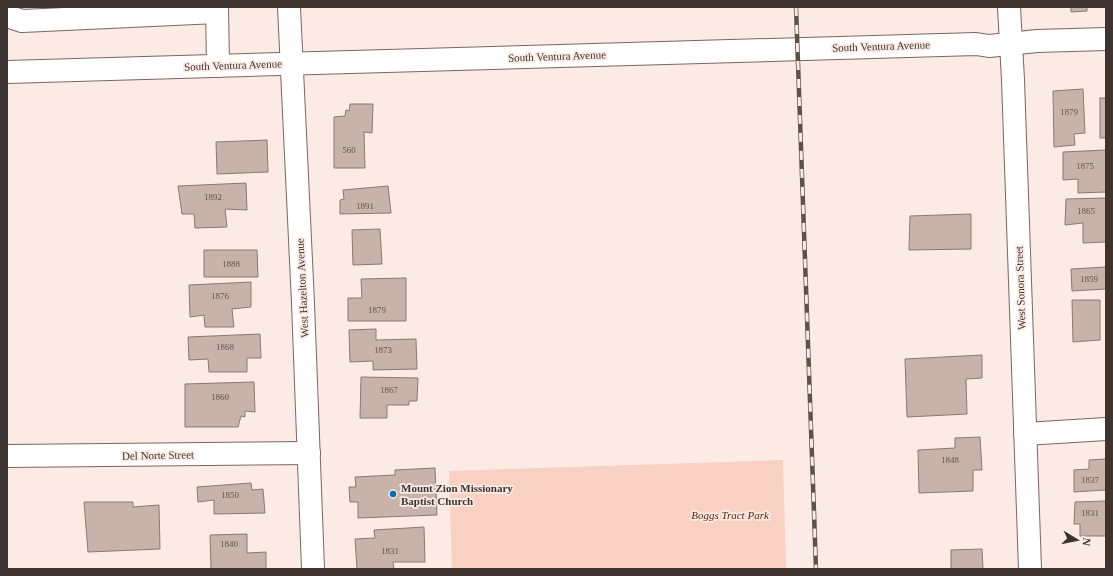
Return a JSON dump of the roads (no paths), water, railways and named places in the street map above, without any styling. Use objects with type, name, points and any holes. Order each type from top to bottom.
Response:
[{"type":"street","name":"West Hazelton Avenue","points":[[289,7],[304,303],[313,569]]},
{"type":"street","name":"West Sonora Street","points":[[1009,7],[1013,80],[1030,569]]},
{"type":"street","points":[[7,16],[22,21],[217,10],[218,66]]},
{"type":"street","name":"South Ventura Avenue","points":[[7,72],[976,44],[989,46],[1038,41],[1106,39]]},
{"type":"street","points":[[1025,434],[1106,429]]},
{"type":"street","name":"Del Norte Street","points":[[7,456],[309,453]]},
{"type":"railway","points":[[796,7],[816,569]]},
{"type":"place","name":"Mount Zion Missionary Baptist Church","points":[[393,494]]},
{"type":"park label","name":"Boggs Tract Park","points":[[730,515]]}]
